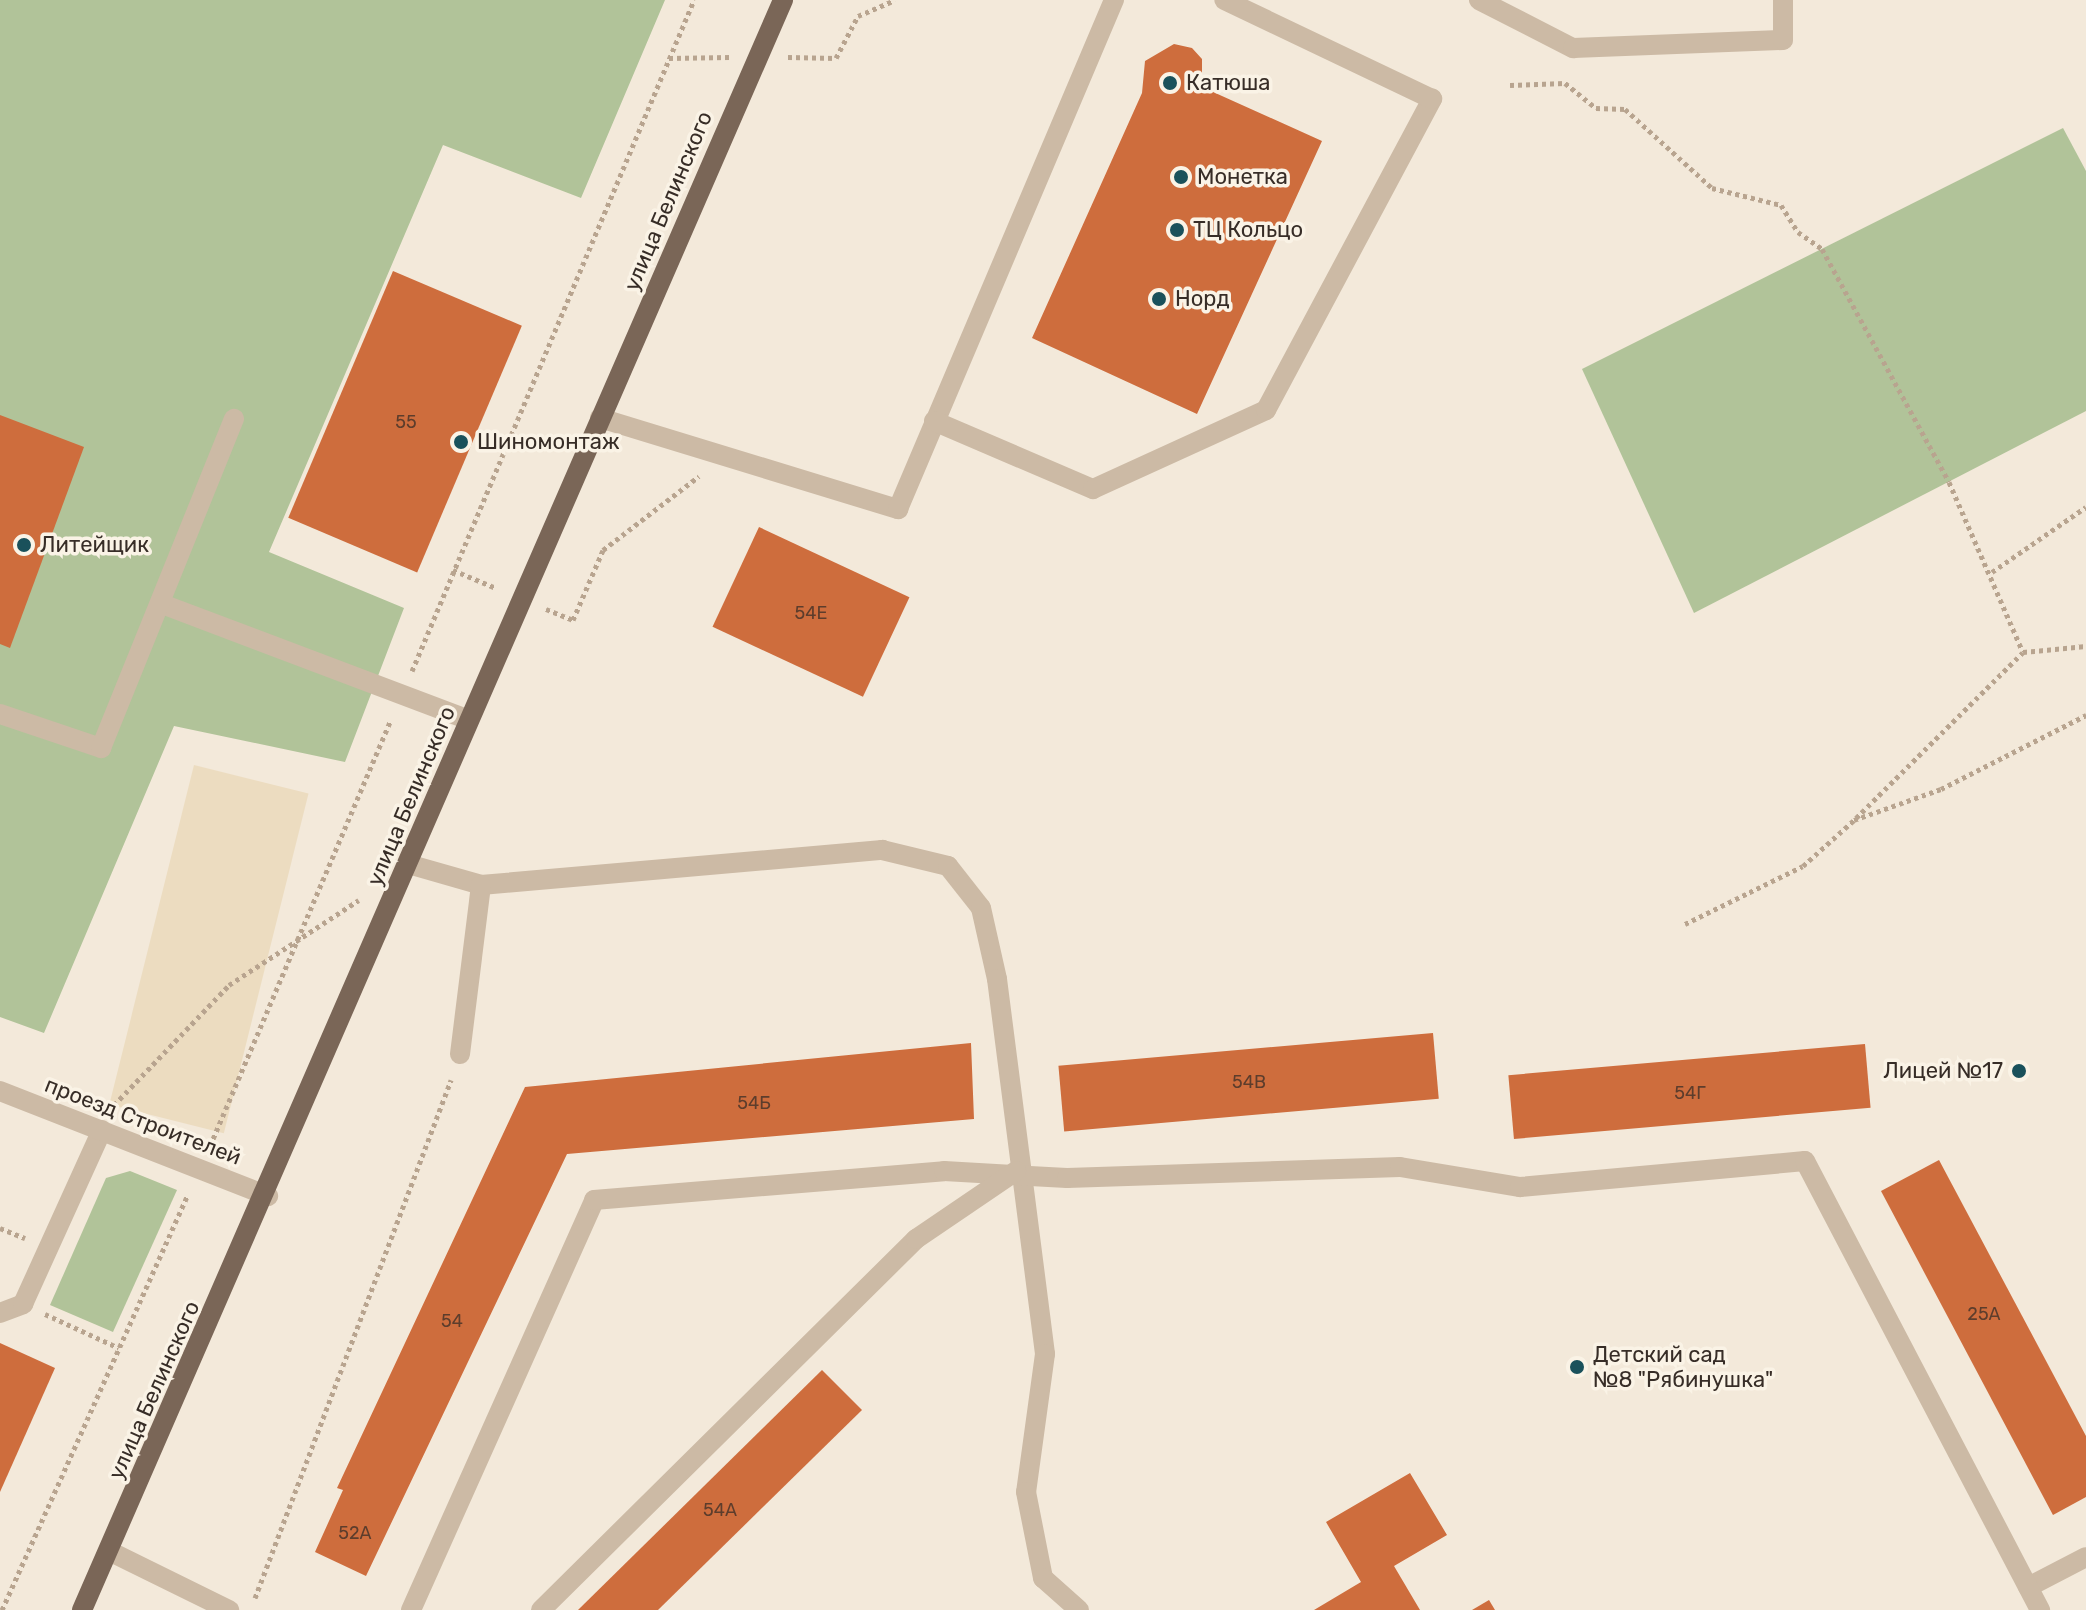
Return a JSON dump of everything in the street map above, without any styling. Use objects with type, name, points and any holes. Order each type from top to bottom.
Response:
[{"type":"main road","name":"улица Белинского","points":[[82,1610],[268,1196],[469,720],[783,0]]},
{"type":"street","points":[[600,418],[898,509],[1114,0]]},
{"type":"street","points":[[934,421],[1093,489],[1266,410],[1432,99],[1224,0]]},
{"type":"street","points":[[1479,0],[1573,48],[1783,40],[1783,0]]},
{"type":"street","points":[[0,714],[101,748],[162,604],[234,419]]},
{"type":"street","points":[[162,604],[403,692],[469,720]]},
{"type":"street","points":[[408,864],[481,885],[882,850],[948,866],[981,908],[997,979],[1016,1171],[1045,1354],[1026,1492],[1043,1578],[1079,1610]]},
{"type":"street","points":[[460,1054],[481,885]]},
{"type":"street","name":"проезд Строителей","points":[[0,1091],[268,1196]]},
{"type":"street","points":[[0,1313],[23,1304],[102,1130]]},
{"type":"street","points":[[411,1610],[594,1200],[1016,1171],[1067,1178],[1400,1167],[1520,1187],[1805,1161],[2040,1610]]},
{"type":"street","points":[[541,1610],[916,1239],[1016,1171]]},
{"type":"street","points":[[109,1551],[229,1610]]},
{"type":"street","points":[[2028,1587],[2086,1557]]},
{"type":"path","points":[[2,1610],[200,1169],[694,0]]},
{"type":"path","points":[[1510,85],[1565,83],[1596,108],[1625,109],[1712,188],[1781,205],[1798,232],[1822,249],[1992,572],[2023,652]]},
{"type":"path","points":[[453,570],[573,620],[603,550],[725,457]]},
{"type":"path","points":[[1992,572],[2086,507]]},
{"type":"path","points":[[1685,924],[1803,866],[1854,820],[2023,652],[2086,646]]},
{"type":"path","points":[[1854,820],[1941,789],[2086,715]]},
{"type":"path","points":[[102,1130],[113,1107],[229,985],[294,948],[370,892]]},
{"type":"path","points":[[250,1610],[460,1054]]},
{"type":"path","points":[[23,1304],[119,1348]]},
{"type":"green space","points":[[0,0],[665,0],[581,198],[443,145],[269,552],[404,608],[345,762],[174,726],[44,1033],[0,1017]]},
{"type":"green space","points":[[2063,128],[2086,171],[2086,411],[1694,613],[1582,369]]},
{"type":"green space","points":[[130,1171],[177,1190],[113,1332],[50,1305],[106,1178]]},
{"type":"shaded area","points":[[194,765],[308,794],[224,1133],[109,1105]]},
{"type":"building","points":[[1174,44],[1192,48],[1202,59],[1202,87],[1322,141],[1197,414],[1032,338],[1142,93],[1145,61]]},
{"type":"building","points":[[393,271],[522,326],[417,572],[288,518]]},
{"type":"building","name":"Литейщик","points":[[0,415],[84,447],[10,648],[0,644]]},
{"type":"building","points":[[759,527],[909,597],[863,697],[713,627]]},
{"type":"building","points":[[1433,1033],[1439,1099],[1064,1132],[1058,1066]]},
{"type":"building","points":[[971,1043],[974,1119],[567,1154],[366,1576],[315,1552],[343,1490],[337,1488],[525,1087]]},
{"type":"building","points":[[1865,1044],[1871,1108],[1514,1139],[1508,1075]]},
{"type":"building","points":[[1939,1160],[2086,1436],[2086,1497],[2053,1515],[1881,1191]]},
{"type":"building","points":[[0,1343],[55,1368],[0,1492]]},
{"type":"building","points":[[822,1370],[862,1410],[658,1610],[578,1610]]},
{"type":"building","points":[[1410,1473],[1447,1535],[1394,1566],[1420,1610],[1314,1610],[1361,1582],[1326,1522]]},
{"type":"building","points":[[1489,1600],[1495,1610],[1472,1610]]},
{"type":"place","name":"Катюша","points":[[1170,83]]},
{"type":"place","name":"Монетка","points":[[1181,177]]},
{"type":"place","name":"ТЦ Кольцо","points":[[1177,230]]},
{"type":"place","name":"Норд","points":[[1159,299]]},
{"type":"place","name":"Шиномонтаж","points":[[461,442]]},
{"type":"place","name":"Литейщик","points":[[24,545]]},
{"type":"place","name":"Лицей №17","points":[[2019,1071]]},
{"type":"place","name":"Детский сад №8 \"Рябинушка\"","points":[[1577,1367]]}]
